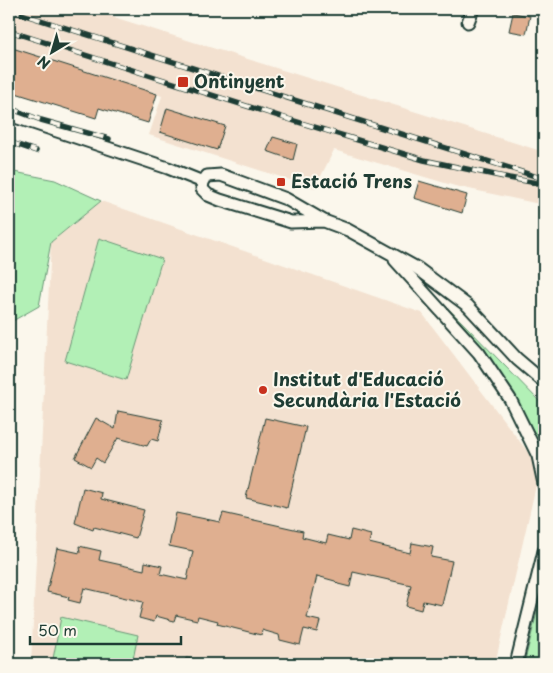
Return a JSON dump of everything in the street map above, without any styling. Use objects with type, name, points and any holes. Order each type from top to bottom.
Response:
[{"type":"lane","points":[[468,22],[473,9]]},
{"type":"lane","points":[[9,115],[176,171],[203,182]]},
{"type":"lane","points":[[324,222],[291,222],[220,200],[208,195],[202,189],[203,182],[207,176],[221,175],[286,199],[324,222],[348,230],[417,268],[468,306],[517,359],[544,382]]},
{"type":"lane","points":[[388,252],[479,353],[510,399],[538,456],[544,484]]},
{"type":"lane","points":[[516,664],[544,551]]},
{"type":"shaded area","points":[[9,9],[88,9],[544,152],[544,205],[455,186],[334,150],[315,188],[149,135],[162,96],[9,47]]},
{"type":"shaded area","name":"Institut d'Educació Secundària l'Estació","points":[[101,201],[422,313],[540,468],[495,664],[31,664],[51,242]]},
{"type":"green space","points":[[9,171],[55,180],[101,201],[51,242],[39,306],[9,323]]},
{"type":"green space","points":[[99,238],[162,259],[126,380],[65,361]]},
{"type":"green space","points":[[432,293],[544,406],[544,447],[483,354]]},
{"type":"green space","points":[[544,585],[544,664],[524,664]]},
{"type":"green space","points":[[61,617],[138,635],[132,664],[52,664]]},
{"type":"building","points":[[513,13],[530,16],[526,34],[509,31]]},
{"type":"building","points":[[9,47],[157,94],[148,123],[99,108],[96,118],[9,91]]},
{"type":"building","points":[[167,108],[225,126],[217,150],[160,132]]},
{"type":"building","points":[[273,137],[297,144],[293,160],[267,151]]},
{"type":"building","points":[[419,181],[467,195],[462,213],[414,198]]},
{"type":"building","points":[[118,411],[163,420],[158,441],[151,439],[147,446],[118,438],[103,463],[96,458],[91,467],[75,458],[96,418],[115,429]]},
{"type":"building","points":[[265,418],[306,427],[287,508],[246,498]]},
{"type":"building","points":[[83,488],[102,493],[101,499],[144,510],[136,538],[94,527],[93,530],[75,523]]},
{"type":"building","points":[[176,513],[220,522],[223,513],[303,531],[302,537],[326,543],[328,535],[349,540],[351,530],[371,535],[369,543],[410,553],[412,543],[433,547],[431,557],[452,561],[442,605],[423,601],[421,610],[406,606],[411,585],[353,572],[350,587],[317,576],[307,618],[320,621],[317,632],[304,629],[300,645],[280,640],[279,635],[262,630],[261,635],[217,624],[218,621],[198,616],[197,620],[176,615],[174,621],[156,616],[154,622],[139,618],[143,602],[84,588],[80,603],[68,600],[69,597],[47,592],[57,548],[80,553],[79,546],[101,551],[99,560],[144,570],[145,562],[162,566],[160,574],[187,580],[193,551],[169,546]]},
{"type":"building","points":[[186,658],[210,662],[210,664],[185,664]]},
{"type":"railway","points":[[9,10],[544,179]]},
{"type":"railway","points":[[9,31],[424,160],[537,183]]},
{"type":"railway","points":[[9,108],[41,120],[109,139]]},
{"type":"railway","points":[[9,142],[36,151]]},
{"type":"place","name":"Ontinyent","points":[[183,82]]},
{"type":"place","name":"Estació Trens","points":[[281,182]]},
{"type":"place","name":"Institut d'Educació Secundària l'Estació","points":[[263,390]]}]
